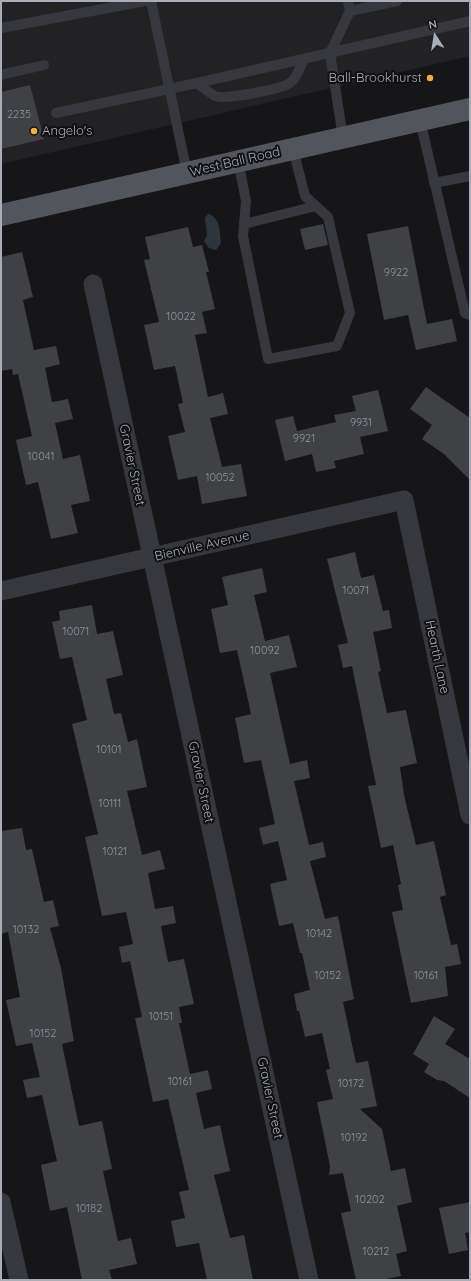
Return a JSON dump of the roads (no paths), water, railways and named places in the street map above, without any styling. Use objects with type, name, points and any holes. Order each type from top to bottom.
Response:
[{"type":"main road","name":"West Ball Road","points":[[1,215],[470,109]]},
{"type":"street","name":"Gravier Street","points":[[93,284],[309,1280]]},
{"type":"street","name":"Bienville Avenue","points":[[1,591],[404,500]]},
{"type":"street","name":"Hearth Lane","points":[[404,500],[470,815]]},
{"type":"street","points":[[1,1202],[19,1280]]},
{"type":"lane","points":[[1,28],[145,1]]},
{"type":"lane","points":[[151,1],[187,173]]},
{"type":"lane","points":[[344,138],[330,53],[350,12],[348,1]]},
{"type":"lane","points":[[350,12],[397,1]]},
{"type":"lane","points":[[56,113],[470,22]]},
{"type":"lane","points":[[197,83],[215,96],[228,98],[250,94],[289,84],[295,78],[304,59]]},
{"type":"lane","points":[[1,75],[44,65]]},
{"type":"lane","points":[[420,120],[465,313],[470,315]]},
{"type":"lane","points":[[238,161],[246,201],[243,236],[268,359],[337,346],[350,313],[328,217],[305,196],[293,149]]},
{"type":"lane","points":[[434,183],[470,176]]},
{"type":"lane","points":[[244,224],[316,206]]},
{"type":"place","name":"Ball-Brookhurst","points":[[430,78]]},
{"type":"place","name":"Angelo's","points":[[34,131]]}]
